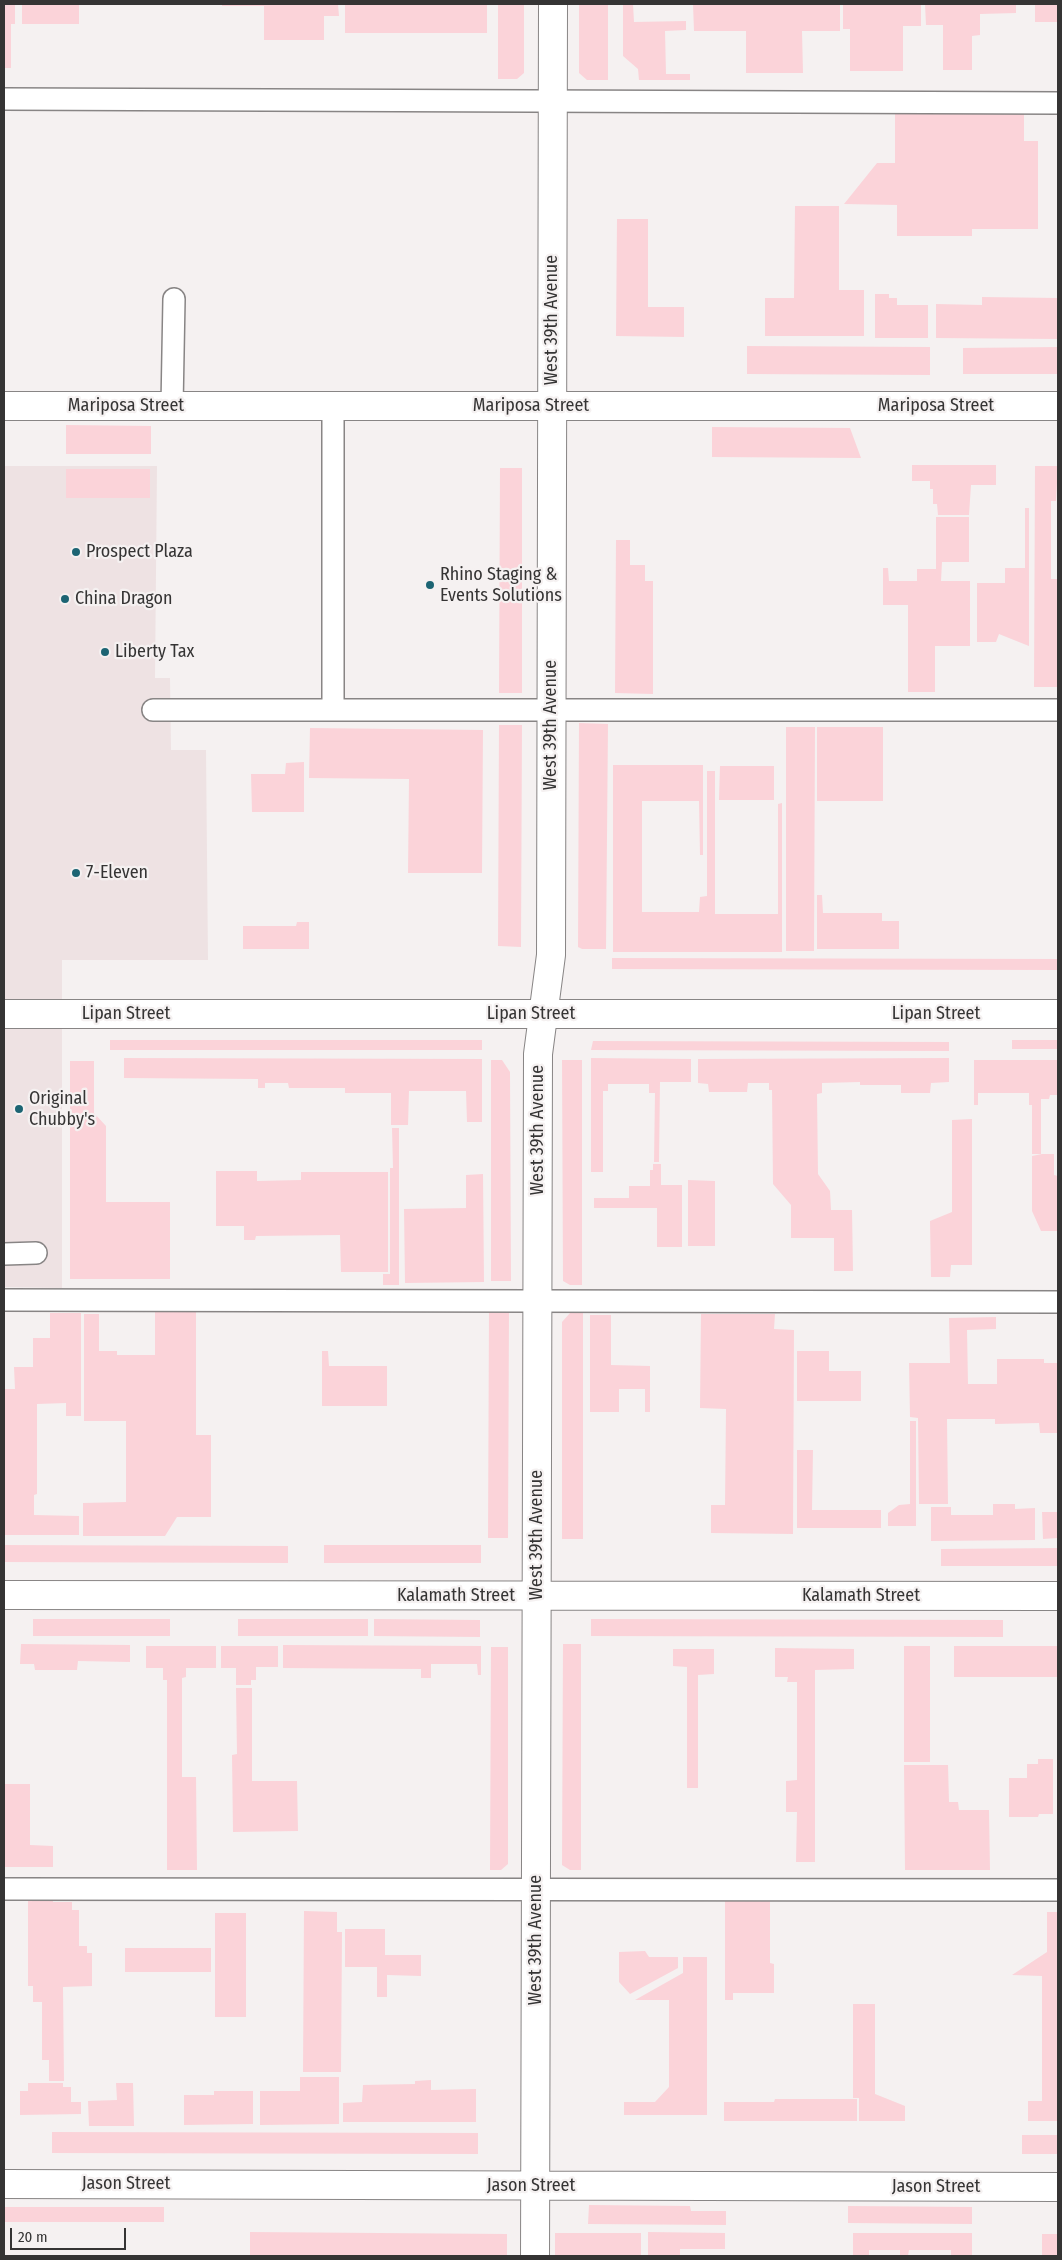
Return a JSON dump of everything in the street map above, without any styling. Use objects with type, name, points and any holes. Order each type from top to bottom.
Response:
[{"type":"street","name":"West 39th Avenue","points":[[535,2256],[538,1054],[551,955],[553,4]]},
{"type":"street","name":"Mariposa Street","points":[[4,406],[1058,406]]},
{"type":"street","name":"Lipan Street","points":[[4,1014],[1058,1014]]},
{"type":"street","name":"Kalamath Street","points":[[4,1595],[1058,1596]]},
{"type":"street","name":"Jason Street","points":[[4,2184],[1058,2187]]},
{"type":"lane","points":[[4,99],[1058,103]]},
{"type":"lane","points":[[172,406],[174,300]]},
{"type":"lane","points":[[333,406],[333,710]]},
{"type":"lane","points":[[153,710],[1058,710]]},
{"type":"lane","points":[[4,1254],[36,1253]]},
{"type":"lane","points":[[4,1300],[1058,1302]]},
{"type":"lane","points":[[4,1889],[1058,1890]]},
{"type":"shaded area","points":[[4,4],[15,4],[15,24],[11,24],[11,68],[4,68]]},
{"type":"shaded area","points":[[22,4],[79,4],[79,24],[22,24]]},
{"type":"shaded area","points":[[222,4],[338,4],[339,16],[324,16],[324,40],[264,40],[264,6],[222,6]]},
{"type":"shaded area","points":[[345,4],[487,4],[487,33],[345,33]]},
{"type":"shaded area","points":[[498,4],[524,4],[524,73],[517,79],[498,79]]},
{"type":"shaded area","points":[[579,4],[608,4],[608,80],[587,80],[579,73]]},
{"type":"shaded area","points":[[623,4],[633,4],[634,22],[686,21],[686,30],[665,31],[666,74],[690,74],[690,80],[639,80],[638,69],[623,56]]},
{"type":"shaded area","points":[[693,4],[840,4],[840,31],[802,31],[803,73],[746,73],[746,31],[694,31]]},
{"type":"shaded area","points":[[843,4],[921,4],[921,26],[903,26],[903,71],[850,71],[850,29],[843,29]]},
{"type":"shaded area","points":[[925,4],[1016,4],[1016,13],[980,14],[980,35],[972,36],[972,70],[943,70],[943,25],[926,25]]},
{"type":"shaded area","points":[[1035,4],[1058,4],[1058,22],[1035,22]]},
{"type":"shaded area","points":[[895,114],[1024,114],[1024,141],[1038,141],[1038,229],[972,229],[972,236],[897,236],[897,205],[844,204],[877,163],[895,163]]},
{"type":"shaded area","points":[[795,206],[839,206],[839,290],[864,290],[864,336],[765,336],[765,298],[794,298]]},
{"type":"shaded area","points":[[617,219],[648,219],[648,307],[684,307],[684,337],[616,336]]},
{"type":"shaded area","points":[[875,294],[889,294],[889,298],[897,298],[897,305],[928,305],[928,338],[875,338]]},
{"type":"shaded area","points":[[982,297],[1058,298],[1058,339],[936,338],[936,304],[982,305]]},
{"type":"shaded area","points":[[747,346],[930,347],[930,375],[747,374]]},
{"type":"shaded area","points":[[1058,347],[1058,374],[963,374],[963,348]]},
{"type":"shaded area","points":[[66,425],[151,426],[151,454],[66,454]]},
{"type":"shaded area","points":[[712,427],[850,428],[861,458],[712,457]]},
{"type":"shaded area","points":[[912,465],[996,465],[996,485],[971,485],[969,515],[938,515],[937,504],[933,504],[933,489],[930,489],[930,481],[912,481]]},
{"type":"shaded area","points":[[4,466],[157,466],[155,678],[170,678],[171,750],[206,750],[208,960],[62,960],[62,1288],[4,1287]]},
{"type":"shaded area","points":[[1035,466],[1058,466],[1056,501],[1051,501],[1051,579],[1058,579],[1058,687],[1034,687]]},
{"type":"shaded area","points":[[500,468],[522,468],[522,693],[499,693]]},
{"type":"shaded area","points":[[66,469],[150,469],[150,498],[66,498]]},
{"type":"shaded area","points":[[1025,508],[1029,508],[1029,646],[999,634],[996,642],[977,642],[977,583],[1005,583],[1005,568],[1025,568]]},
{"type":"shaded area","points":[[936,517],[969,517],[969,562],[942,562],[941,581],[970,581],[970,646],[935,646],[935,692],[908,692],[908,605],[883,605],[883,568],[888,568],[889,581],[917,581],[917,569],[936,569]]},
{"type":"shaded area","points":[[616,540],[630,540],[630,565],[645,565],[645,581],[653,581],[653,694],[615,693]]},
{"type":"shaded area","points":[[579,723],[608,724],[606,949],[582,949],[578,947]]},
{"type":"shaded area","points":[[499,725],[522,725],[521,947],[498,946]]},
{"type":"shaded area","points":[[786,727],[815,727],[814,951],[786,951]]},
{"type":"shaded area","points":[[817,727],[883,727],[883,801],[817,801]]},
{"type":"shaded area","points":[[310,728],[483,730],[482,873],[408,873],[409,779],[309,778]]},
{"type":"shaded area","points":[[304,762],[304,812],[252,812],[251,774],[285,774],[286,763]]},
{"type":"shaded area","points":[[613,765],[703,765],[703,855],[700,855],[699,801],[642,801],[642,912],[699,912],[700,897],[707,896],[707,771],[715,771],[715,914],[778,914],[778,804],[782,803],[782,952],[613,952]]},
{"type":"shaded area","points":[[720,766],[774,766],[774,800],[719,800]]},
{"type":"shaded area","points":[[817,895],[822,895],[823,913],[882,913],[882,921],[899,921],[899,949],[817,949]]},
{"type":"shaded area","points":[[297,922],[309,922],[309,949],[243,949],[243,926],[296,926]]},
{"type":"shaded area","points":[[612,958],[1058,959],[1058,970],[612,969]]},
{"type":"shaded area","points":[[110,1040],[482,1040],[482,1050],[110,1050]]},
{"type":"shaded area","points":[[1012,1040],[1058,1040],[1058,1049],[1012,1049]]},
{"type":"shaded area","points":[[593,1041],[949,1042],[949,1051],[591,1050]]},
{"type":"shaded area","points":[[124,1058],[482,1059],[482,1122],[467,1122],[466,1091],[409,1091],[408,1125],[391,1125],[391,1093],[345,1093],[345,1088],[289,1088],[288,1083],[265,1083],[265,1088],[258,1088],[258,1079],[124,1078]]},
{"type":"shaded area","points":[[591,1058],[691,1059],[691,1082],[660,1082],[659,1162],[654,1162],[655,1093],[649,1093],[649,1084],[608,1084],[608,1091],[603,1091],[603,1172],[591,1172]]},
{"type":"shaded area","points":[[949,1058],[949,1082],[931,1083],[930,1093],[901,1093],[901,1085],[860,1085],[860,1082],[822,1083],[822,1093],[817,1094],[818,1174],[830,1191],[831,1210],[852,1210],[853,1271],[834,1271],[834,1238],[791,1238],[791,1205],[773,1184],[772,1090],[769,1090],[769,1083],[748,1083],[747,1092],[709,1092],[708,1084],[698,1083],[698,1059]]},
{"type":"shaded area","points":[[491,1060],[502,1060],[510,1072],[511,1281],[491,1281]]},
{"type":"shaded area","points":[[562,1060],[582,1060],[582,1285],[570,1285],[563,1281]]},
{"type":"shaded area","points":[[974,1060],[1058,1060],[1058,1095],[1050,1095],[1049,1099],[1041,1099],[1041,1154],[1032,1154],[1032,1105],[1029,1105],[1029,1093],[978,1093],[978,1105],[974,1105]]},
{"type":"shaded area","points":[[70,1061],[94,1061],[94,1113],[106,1126],[106,1202],[170,1202],[170,1279],[70,1279]]},
{"type":"shaded area","points":[[972,1119],[972,1265],[951,1265],[950,1277],[931,1277],[930,1221],[952,1212],[952,1120]]},
{"type":"shaded area","points":[[392,1128],[399,1128],[399,1285],[383,1285],[383,1274],[390,1274],[390,1168],[393,1168]]},
{"type":"shaded area","points":[[1054,1154],[1054,1175],[1058,1176],[1058,1231],[1041,1231],[1032,1211],[1032,1156]]},
{"type":"shaded area","points":[[653,1164],[661,1164],[661,1185],[682,1185],[682,1247],[657,1247],[657,1208],[594,1208],[594,1198],[629,1198],[629,1186],[650,1186],[650,1170],[653,1170]]},
{"type":"shaded area","points":[[216,1171],[257,1171],[257,1181],[301,1180],[301,1172],[388,1172],[388,1272],[341,1272],[340,1235],[256,1236],[255,1240],[244,1240],[244,1226],[216,1226]]},
{"type":"shaded area","points":[[483,1174],[484,1282],[405,1283],[404,1209],[466,1208],[466,1175]]},
{"type":"shaded area","points":[[688,1180],[715,1181],[715,1246],[688,1246]]},
{"type":"shaded area","points":[[489,1310],[509,1310],[508,1538],[488,1538]]},
{"type":"shaded area","points":[[155,1312],[196,1312],[196,1435],[211,1435],[211,1517],[177,1517],[165,1536],[83,1536],[83,1503],[126,1502],[126,1421],[84,1421],[84,1314],[99,1314],[99,1351],[117,1351],[117,1355],[155,1355]]},
{"type":"shaded area","points":[[50,1313],[81,1313],[81,1416],[66,1416],[66,1403],[37,1404],[37,1494],[34,1495],[34,1515],[79,1516],[79,1535],[4,1535],[4,1389],[15,1389],[14,1367],[33,1367],[33,1338],[50,1338]]},
{"type":"shaded area","points":[[570,1313],[583,1313],[583,1539],[562,1539],[562,1322]]},
{"type":"shaded area","points":[[701,1314],[775,1314],[774,1329],[794,1330],[793,1534],[711,1533],[711,1505],[725,1505],[726,1409],[700,1408]]},
{"type":"shaded area","points":[[590,1315],[611,1315],[611,1365],[650,1366],[650,1412],[645,1412],[645,1389],[619,1389],[619,1412],[590,1412]]},
{"type":"shaded area","points":[[996,1317],[996,1329],[967,1330],[968,1384],[997,1384],[997,1359],[1044,1359],[1044,1363],[1058,1363],[1058,1433],[1040,1433],[1039,1423],[995,1424],[995,1419],[947,1419],[948,1504],[919,1504],[918,1418],[910,1417],[909,1363],[950,1363],[949,1318]]},
{"type":"shaded area","points":[[322,1351],[328,1351],[329,1366],[387,1366],[387,1406],[322,1406]]},
{"type":"shaded area","points":[[797,1351],[829,1351],[829,1371],[861,1371],[861,1401],[797,1401]]},
{"type":"shaded area","points":[[910,1421],[916,1421],[916,1526],[888,1526],[888,1513],[899,1505],[910,1504]]},
{"type":"shaded area","points":[[797,1450],[813,1450],[812,1510],[881,1510],[881,1528],[797,1528]]},
{"type":"shaded area","points":[[993,1504],[1015,1504],[1015,1509],[1035,1508],[1035,1540],[931,1541],[931,1507],[951,1507],[951,1515],[993,1515]]},
{"type":"shaded area","points":[[1042,1512],[1058,1512],[1058,1538],[1043,1539]]},
{"type":"shaded area","points":[[4,1545],[288,1546],[288,1563],[4,1562]]},
{"type":"shaded area","points":[[324,1545],[481,1545],[481,1563],[324,1563]]},
{"type":"shaded area","points":[[1058,1548],[1058,1566],[941,1566],[941,1549]]},
{"type":"shaded area","points":[[33,1619],[170,1619],[170,1636],[33,1636]]},
{"type":"shaded area","points":[[238,1619],[368,1619],[368,1636],[238,1636]]},
{"type":"shaded area","points":[[374,1619],[480,1620],[480,1637],[374,1636]]},
{"type":"shaded area","points":[[591,1619],[1003,1620],[1003,1637],[591,1636]]},
{"type":"shaded area","points":[[21,1644],[130,1645],[130,1662],[78,1661],[77,1670],[35,1670],[34,1664],[20,1664]]},
{"type":"shaded area","points":[[563,1644],[581,1644],[581,1870],[570,1870],[562,1865]]},
{"type":"shaded area","points":[[283,1645],[481,1646],[481,1675],[478,1675],[477,1664],[431,1664],[431,1678],[421,1678],[421,1669],[283,1668]]},
{"type":"shaded area","points":[[146,1646],[216,1646],[216,1668],[186,1668],[186,1677],[182,1678],[182,1777],[196,1777],[197,1870],[167,1870],[167,1680],[163,1680],[163,1668],[146,1668]]},
{"type":"shaded area","points":[[221,1646],[278,1646],[278,1667],[256,1667],[256,1680],[251,1680],[251,1685],[236,1685],[236,1668],[221,1668]]},
{"type":"shaded area","points":[[904,1646],[930,1646],[930,1762],[904,1762]]},
{"type":"shaded area","points":[[954,1646],[1058,1646],[1058,1677],[954,1677]]},
{"type":"shaded area","points":[[491,1647],[508,1647],[508,1864],[501,1870],[490,1870]]},
{"type":"shaded area","points":[[775,1648],[854,1649],[854,1669],[815,1670],[815,1862],[796,1862],[797,1812],[786,1812],[786,1781],[797,1780],[797,1682],[787,1682],[788,1677],[775,1677]]},
{"type":"shaded area","points":[[673,1649],[714,1649],[714,1674],[698,1675],[698,1788],[687,1788],[687,1667],[673,1666]]},
{"type":"shaded area","points":[[236,1688],[252,1688],[252,1781],[297,1781],[298,1831],[233,1832],[232,1755],[237,1754]]},
{"type":"shaded area","points":[[1038,1759],[1053,1759],[1053,1814],[1039,1814],[1038,1817],[1009,1817],[1009,1778],[1027,1778],[1027,1764],[1038,1764]]},
{"type":"shaded area","points":[[904,1765],[948,1765],[949,1802],[958,1802],[959,1810],[989,1810],[990,1870],[905,1870]]},
{"type":"shaded area","points":[[4,1784],[30,1784],[30,1845],[53,1846],[53,1867],[4,1867]]},
{"type":"shaded area","points":[[28,1898],[53,1898],[53,1902],[72,1902],[72,1910],[79,1910],[79,1946],[87,1946],[87,1953],[92,1953],[92,1986],[63,1987],[64,2081],[49,2081],[49,2060],[42,2060],[42,2002],[33,2002],[33,1986],[28,1986]]},
{"type":"shaded area","points":[[725,1901],[770,1901],[770,1963],[774,1964],[774,1993],[733,1993],[733,2000],[725,2000]]},
{"type":"shaded area","points":[[304,1911],[337,1912],[337,1932],[342,1932],[341,2072],[303,2072]]},
{"type":"shaded area","points":[[1047,1912],[1058,1912],[1058,2121],[1028,2121],[1028,2101],[1042,2101],[1042,1976],[1012,1975],[1047,1952]]},
{"type":"shaded area","points":[[215,1913],[246,1913],[246,2017],[215,2017]]},
{"type":"shaded area","points":[[345,1929],[385,1929],[385,1955],[421,1955],[421,1976],[387,1975],[387,1997],[377,1997],[377,1967],[345,1967]]},
{"type":"shaded area","points":[[125,1948],[211,1948],[211,1972],[125,1972]]},
{"type":"shaded area","points":[[645,1951],[649,1957],[678,1957],[678,1968],[630,1994],[619,1982],[619,1952]]},
{"type":"shaded area","points":[[683,1957],[707,1957],[707,2115],[624,2115],[624,2102],[655,2102],[669,2087],[669,2000],[635,2000],[683,1973]]},
{"type":"shaded area","points":[[853,2004],[875,2004],[875,2094],[905,2106],[905,2121],[859,2121],[859,2098],[853,2098]]},
{"type":"shaded area","points":[[300,2077],[339,2077],[339,2124],[260,2125],[260,2091],[300,2091]]},
{"type":"shaded area","points":[[431,2080],[431,2090],[476,2089],[476,2122],[343,2122],[343,2103],[362,2102],[363,2085],[415,2084],[415,2081]]},
{"type":"shaded area","points":[[28,2083],[63,2083],[63,2087],[71,2087],[71,2102],[81,2102],[81,2114],[20,2115],[20,2091],[28,2091]]},
{"type":"shaded area","points":[[116,2083],[133,2083],[134,2126],[89,2126],[88,2101],[117,2100]]},
{"type":"shaded area","points":[[214,2091],[253,2091],[253,2124],[184,2125],[184,2095],[214,2095]]},
{"type":"shaded area","points":[[775,2099],[857,2099],[857,2121],[724,2121],[724,2102],[774,2102]]},
{"type":"shaded area","points":[[52,2132],[478,2133],[478,2154],[52,2153]]},
{"type":"shaded area","points":[[1022,2135],[1058,2135],[1058,2154],[1022,2154]]},
{"type":"shaded area","points":[[589,2205],[690,2206],[691,2211],[726,2211],[726,2225],[588,2224]]},
{"type":"shaded area","points":[[848,2206],[972,2207],[972,2224],[848,2223]]},
{"type":"shaded area","points":[[4,2207],[164,2207],[164,2222],[4,2222]]},
{"type":"shaded area","points":[[250,2232],[507,2234],[507,2256],[250,2256]]},
{"type":"shaded area","points":[[648,2232],[725,2233],[725,2249],[680,2249],[680,2256],[648,2256]]},
{"type":"shaded area","points":[[555,2233],[641,2233],[641,2256],[555,2256]]},
{"type":"shaded area","points":[[853,2233],[972,2233],[972,2256],[951,2256],[951,2250],[909,2250],[908,2256],[900,2256],[900,2250],[869,2250],[869,2256],[853,2256]]},
{"type":"shaded area","points":[[1042,2234],[1058,2234],[1058,2256],[1042,2256]]},
{"type":"place","name":"Prospect Plaza","points":[[76,552]]},
{"type":"place","name":"Rhino Staging & Events Solutions","points":[[430,585]]},
{"type":"place","name":"China Dragon","points":[[65,599]]},
{"type":"place","name":"Liberty Tax","points":[[105,652]]},
{"type":"place","name":"7-Eleven","points":[[76,873]]},
{"type":"place","name":"Original Chubby's","points":[[19,1109]]}]
